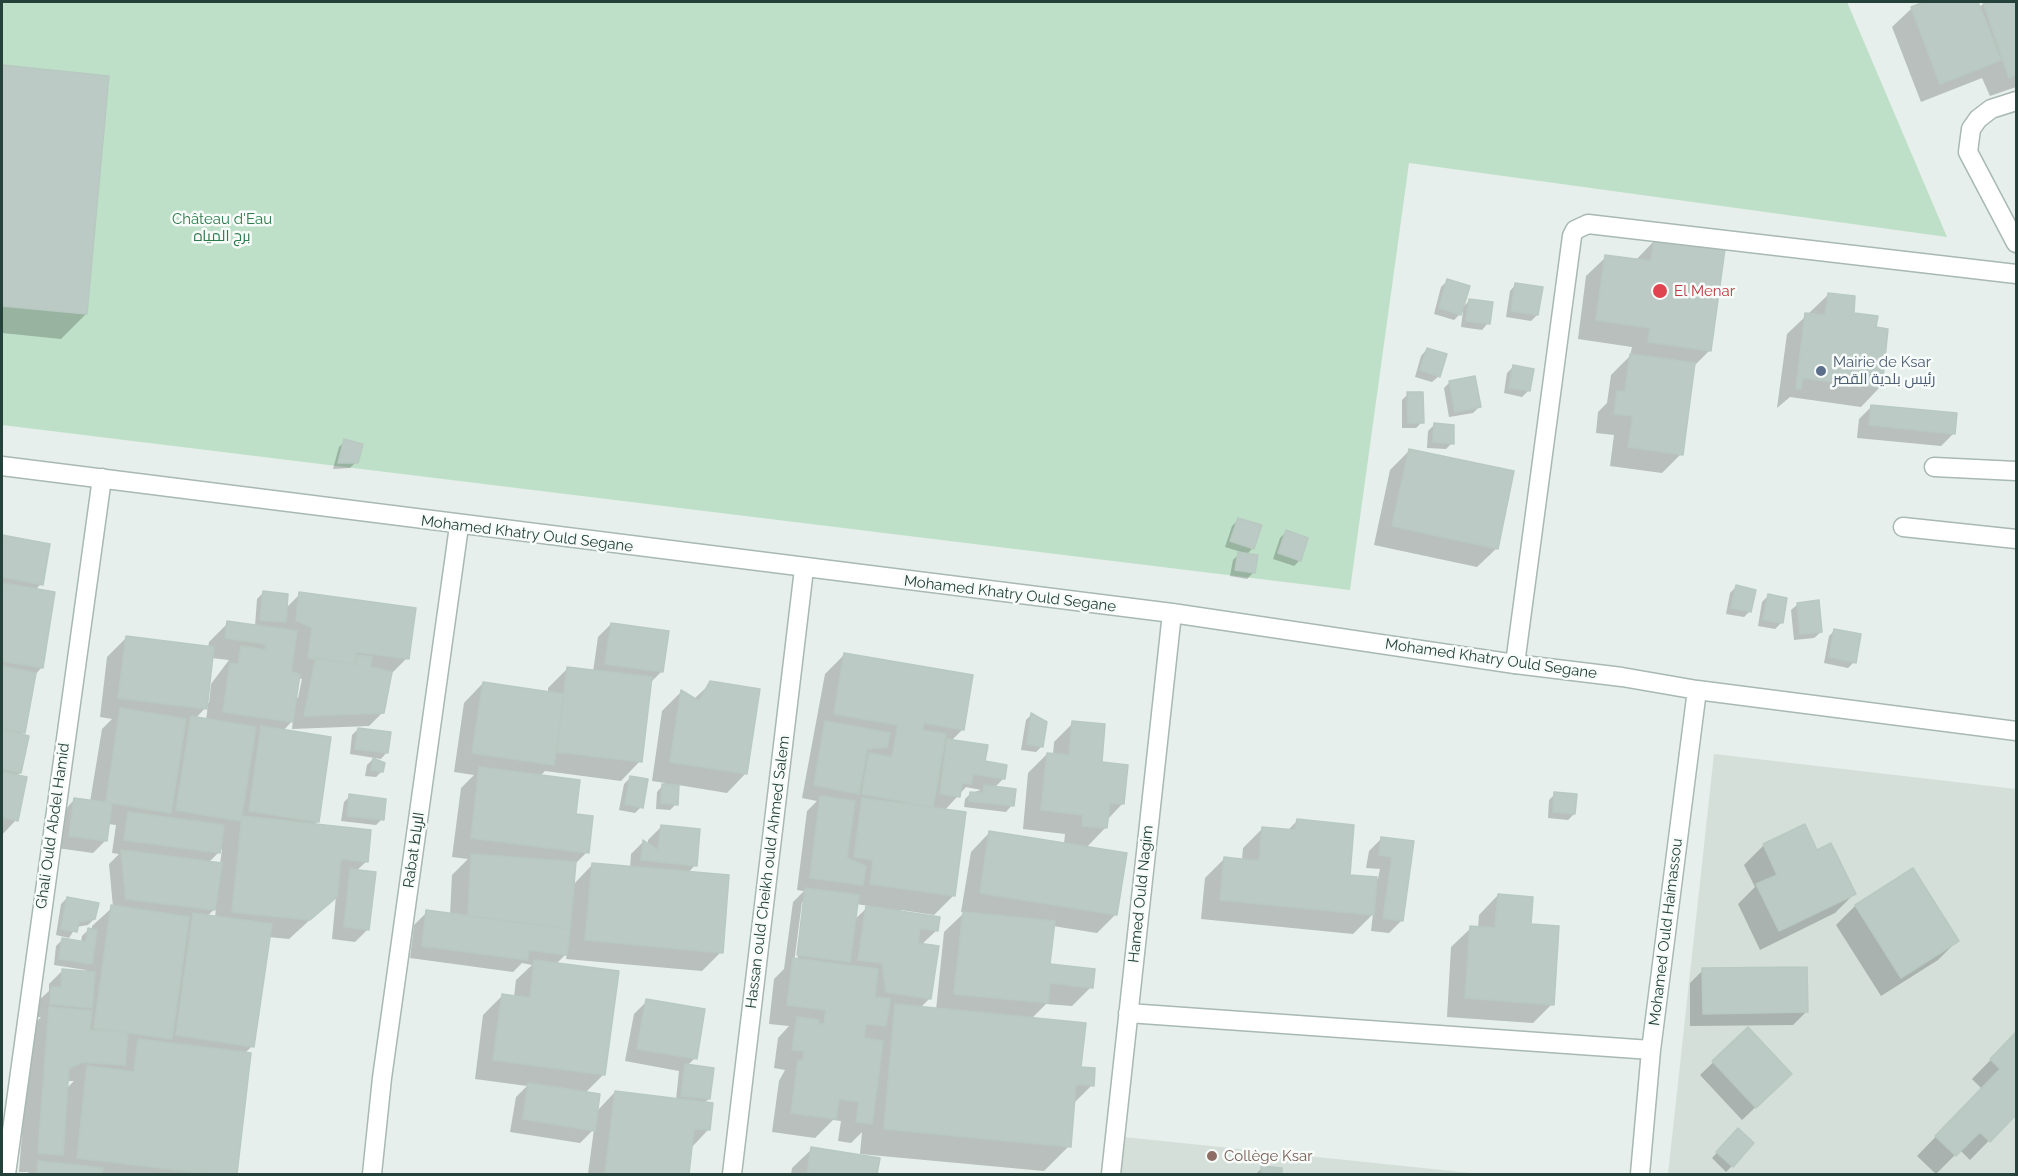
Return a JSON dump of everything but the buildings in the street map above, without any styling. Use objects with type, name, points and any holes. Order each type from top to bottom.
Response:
[{"type":"street","points":[[2016,101],[1991,109],[1978,119],[1971,129],[1968,152],[2016,243]]},
{"type":"street","points":[[1515,664],[1572,236],[1575,230],[1588,224],[2016,274]]},
{"type":"street","name":"Mohamed Khatry Ould Segane","points":[[2,466],[459,526],[1172,613],[1515,664],[1622,677],[1697,690],[2016,731]]},
{"type":"street","points":[[1934,467],[2016,471]]},
{"type":"street","name":"Ghali Ould Abdel Hamid","points":[[6,1174],[102,478]]},
{"type":"street","name":"Rabat الرباط","points":[[372,1174],[382,1078],[459,526]]},
{"type":"street","points":[[1903,527],[2016,539]]},
{"type":"street","name":"Hassan ould Cheikh ould Ahmed Salem","points":[[732,1174],[804,569]]},
{"type":"street","name":"Hamed Ould Nagim","points":[[1111,1174],[1172,613]]},
{"type":"street","name":"Mohamed Ould Haimassou","points":[[1640,1174],[1651,1050],[1697,690]]},
{"type":"street","points":[[1128,1013],[1651,1050]]},
{"type":"shaded area","points":[[1714,754],[2016,789],[2016,1174],[1668,1174]]},
{"type":"shaded area","name":"Collège Ksar","points":[[1124,1137],[1481,1174],[1120,1174]]},
{"type":"green space","name":"Château d'Eau برج المياه","points":[[2,2],[1847,2],[1947,237],[1409,163],[1350,590],[2,425]]},
{"type":"place","name":"El Menar","points":[[1660,291]]},
{"type":"place","name":"Mairie de Ksar رئيس بلدية القصر","points":[[1821,371]]},
{"type":"place","name":"Collège Ksar","points":[[1212,1156]]}]
